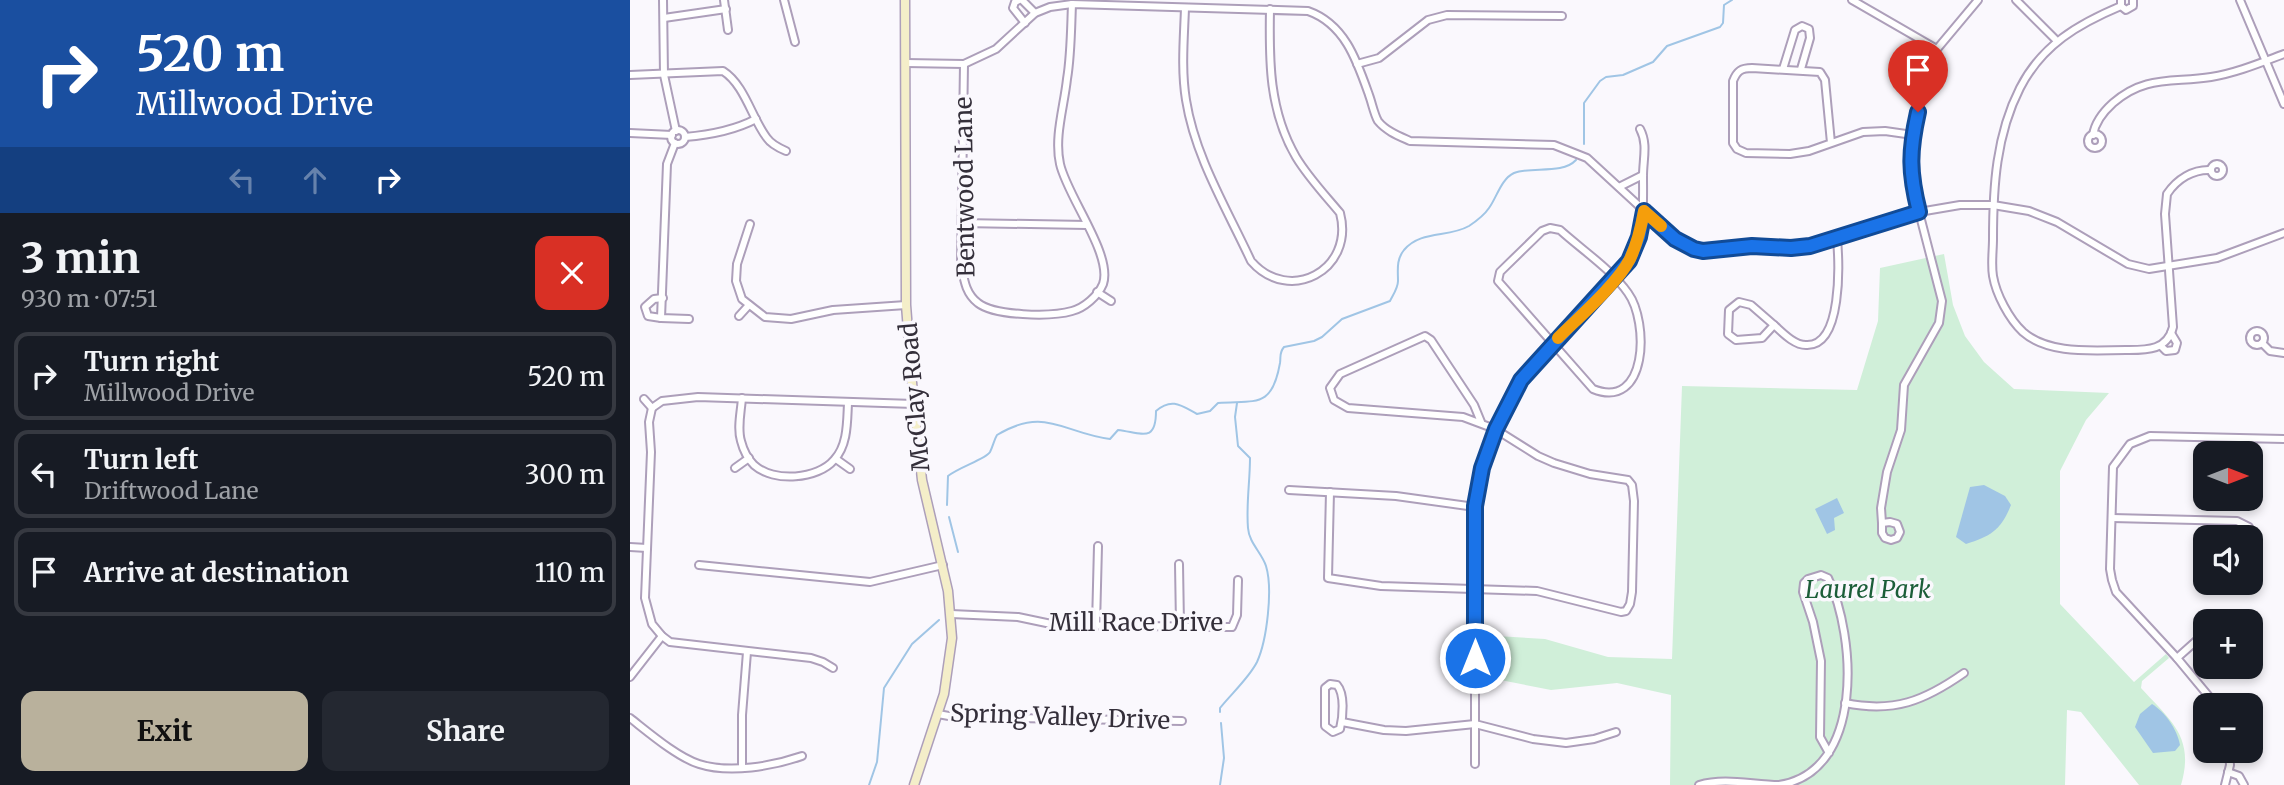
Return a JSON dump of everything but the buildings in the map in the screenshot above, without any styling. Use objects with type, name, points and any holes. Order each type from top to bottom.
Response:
[{"type":"main road","name":"McClay Road","points":[[905,0],[906,305],[922,480],[943,565],[951,614],[951,658],[944,694],[914,785]]},
{"type":"street","points":[[661,318],[667,163],[675,143],[664,75],[663,0]]},
{"type":"street","points":[[724,0],[728,30]]},
{"type":"street","points":[[784,0],[795,41]]},
{"type":"street","points":[[1024,23],[1013,8],[1015,2],[1021,0],[1035,13]]},
{"type":"street","points":[[1881,523],[1887,472],[1902,430],[1904,384],[1940,319],[1942,301],[1910,173],[1913,135],[1929,65],[1937,48],[1978,0]]},
{"type":"street","points":[[2017,0],[2057,41]]},
{"type":"street","points":[[2133,0],[2130,9],[2126,10],[2121,3],[2085,21],[2057,41],[2020,88],[2002,138],[1994,174],[1993,275],[1999,296],[2023,332],[2057,347],[2148,350],[2161,346],[2171,333],[2173,318],[2165,214],[2167,194],[2183,177],[2201,169],[2211,170]]},
{"type":"street","points":[[2240,0],[2284,104]]},
{"type":"street","points":[[1854,1],[1937,48]]},
{"type":"street","points":[[906,63],[964,64],[996,48],[1035,13],[1072,4],[1308,11],[1323,16],[1340,33],[1357,64],[1377,119],[1394,133],[1410,141],[1554,145],[1587,158],[1675,239],[1694,249],[1703,251],[1752,246],[1791,248],[1837,239],[1919,212],[1960,205],[1993,205],[2029,211],[2057,222],[2117,258],[2149,269],[2217,258],[2284,233]]},
{"type":"street","points":[[1072,4],[1068,78],[1058,140],[1060,163],[1066,183],[1103,262],[1102,285],[1097,292],[1111,301]]},
{"type":"street","points":[[1185,8],[1183,60],[1186,100],[1206,164],[1251,261],[1261,272],[1274,280],[1296,281],[1323,270],[1333,261],[1341,246],[1342,223],[1340,213],[1296,156],[1277,113],[1271,85],[1270,9]]},
{"type":"street","points":[[664,18],[726,9]]},
{"type":"street","points":[[1357,64],[1378,58],[1428,20],[1447,15],[1562,16]]},
{"type":"street","points":[[1783,69],[1795,30],[1802,26],[1809,29],[1810,38],[1801,69]]},
{"type":"street","points":[[2093,135],[2094,127],[2104,112],[2136,88],[2163,79],[2211,77],[2284,54]]},
{"type":"street","name":"Bentwood Lane","points":[[964,64],[961,264],[965,286],[976,302],[991,310],[1037,313],[1073,311],[1083,307],[1097,292]]},
{"type":"street","points":[[1831,143],[1825,80],[1820,72],[1747,68],[1736,74],[1733,81],[1732,143],[1746,153],[1790,154],[1809,151],[1863,132],[1885,131],[1913,135]]},
{"type":"street","points":[[630,75],[723,71],[738,89],[767,139],[786,151]]},
{"type":"street","points":[[685,137],[716,132],[756,119]]},
{"type":"street","points":[[1475,764],[1475,506],[1482,468],[1496,429],[1521,380],[1629,261],[1639,237],[1644,211],[1645,138],[1640,129]]},
{"type":"street","points":[[630,133],[683,132],[685,137]]},
{"type":"street","points":[[675,143],[681,144],[685,137]]},
{"type":"street","points":[[1619,187],[1643,174]]},
{"type":"street","points":[[962,223],[1087,225]]},
{"type":"street","points":[[750,224],[737,264],[736,281],[742,299],[765,317],[790,318],[833,310],[906,305]]},
{"type":"street","points":[[1556,228],[1615,279],[1628,291],[1636,306],[1639,319],[1638,366],[1632,382],[1622,390],[1608,393],[1592,389],[1498,281],[1500,272],[1542,231],[1556,228]]},
{"type":"street","points":[[1774,325],[1760,340],[1736,340],[1728,334],[1729,310],[1739,302],[1745,302],[1774,325],[1791,340],[1803,346],[1817,343],[1825,337],[1837,300],[1837,239]]},
{"type":"street","points":[[663,298],[654,299],[645,307],[648,316],[689,318]]},
{"type":"street","points":[[738,316],[748,305]]},
{"type":"street","points":[[2161,346],[2166,351],[2175,350],[2177,343],[2171,333]]},
{"type":"street","points":[[1330,492],[1328,578],[1381,586],[1537,591],[1626,611],[1630,604],[1634,501],[1632,485],[1628,480],[1590,474],[1554,463],[1496,429],[1463,416],[1348,408],[1334,400],[1330,388],[1340,374],[1425,336],[1431,340],[1474,405],[1481,422]]},
{"type":"street","points":[[2262,343],[2270,351],[2284,354]]},
{"type":"street","points":[[833,668],[811,659],[670,642],[652,624],[645,598],[651,452],[649,422],[652,408],[662,401],[688,397],[914,404]]},
{"type":"street","points":[[742,398],[739,434],[749,458],[755,466],[767,472],[795,476],[825,470],[836,459],[844,443],[848,403]]},
{"type":"street","points":[[644,399],[652,408]]},
{"type":"street","points":[[2206,693],[2116,592],[2110,569],[2113,467],[2126,449],[2143,438],[2161,436],[2284,439]]},
{"type":"street","points":[[735,468],[749,458]]},
{"type":"street","points":[[836,459],[850,469]]},
{"type":"street","points":[[1289,491],[1396,496],[1475,506]]},
{"type":"street","points":[[2112,518],[2237,521],[2245,525]]},
{"type":"street","points":[[1096,625],[1098,546]]},
{"type":"street","points":[[630,547],[647,548]]},
{"type":"street","points":[[1179,564],[1180,625]]},
{"type":"street","points":[[699,565],[870,582],[943,565]]},
{"type":"street","points":[[1699,785],[1711,782],[1780,785],[1807,774],[1829,753],[1841,726],[1848,659],[1843,621],[1828,578],[1821,575],[1804,583],[1802,592],[1818,642],[1821,680],[1820,737],[1829,753]]},
{"type":"street","name":"Mill Race Drive","points":[[951,614],[1018,617],[1047,625],[1232,627],[1237,615],[1238,580]]},
{"type":"street","points":[[630,677],[662,636]]},
{"type":"street","points":[[2177,658],[2193,644]]},
{"type":"street","points":[[742,767],[742,715],[747,652]]},
{"type":"street","points":[[1845,703],[1895,707],[1913,703],[1964,673]]},
{"type":"street","points":[[1330,684],[1340,688],[1342,722],[1340,729],[1333,732],[1325,726],[1325,688],[1330,684]]},
{"type":"street","name":"Spring Valley Drive","points":[[937,714],[954,717],[1182,721]]},
{"type":"street","points":[[630,718],[696,763],[711,767],[770,766],[802,756]]},
{"type":"street","points":[[1342,722],[1406,731],[1475,724],[1533,739],[1566,743],[1594,739],[1616,732]]},
{"type":"street","points":[[2225,785],[2228,763]]},
{"type":"street","points":[[2228,772],[2239,776],[2244,785]]},
{"type":"green space","name":"Laurel Park","points":[[1944,254],[1953,305],[1965,336],[1984,362],[2014,389],[2109,393],[2086,420],[2060,471],[2060,604],[2134,682],[2166,654],[2169,658],[2142,681],[2141,688],[2178,731],[2185,754],[2181,785],[2139,785],[2081,712],[2067,710],[2065,785],[1670,785],[1671,695],[1617,683],[1551,690],[1480,676],[1479,635],[1545,639],[1608,657],[1672,659],[1682,386],[1857,390],[1878,321],[1880,268]]},
{"type":"water","points":[[1984,485],[2005,496],[2011,505],[1994,531],[1966,544],[1956,537],[1970,487]]},
{"type":"water","points":[[1837,498],[1844,513],[1834,518],[1835,530],[1827,534],[1815,509]]},
{"type":"water","points":[[2152,704],[2166,716],[2176,733],[2180,745],[2175,751],[2153,753],[2135,727],[2140,714]]},
{"type":"waterway","points":[[1584,144],[1584,103],[1600,81],[1606,77],[1623,75],[1653,62],[1667,46],[1720,27],[1723,23],[1724,5],[1732,0]]},
{"type":"waterway","points":[[947,505],[948,476],[987,455],[997,435],[1014,427],[1041,422],[1110,439],[1118,430],[1141,434],[1150,432],[1156,411],[1167,404],[1177,404],[1197,414],[1210,411],[1218,403],[1260,399],[1267,395],[1277,378],[1284,347],[1314,341],[1342,319],[1390,301],[1398,284],[1400,258],[1411,244],[1426,237],[1469,226],[1487,210],[1502,184],[1514,173],[1555,169],[1570,165],[1576,160]]},
{"type":"waterway","points":[[1220,712],[1220,708],[1254,668],[1261,653],[1269,601],[1266,566],[1248,528],[1250,458],[1238,446],[1235,417],[1237,403]]},
{"type":"waterway","points":[[949,517],[958,552]]},
{"type":"waterway","points":[[869,785],[877,762],[884,688],[912,644],[939,620]]},
{"type":"waterway","points":[[1220,785],[1224,758],[1221,723]]},
{"type":"slow traffic","points":[[1558,338],[1629,261],[1639,237],[1644,211],[1661,226]]},
{"type":"route","points":[[1475,658],[1475,506],[1482,468],[1496,429],[1521,380],[1629,261],[1639,237],[1644,211],[1675,239],[1703,251],[1752,246],[1810,246],[1919,212],[1911,181],[1910,162],[1918,112]]}]
